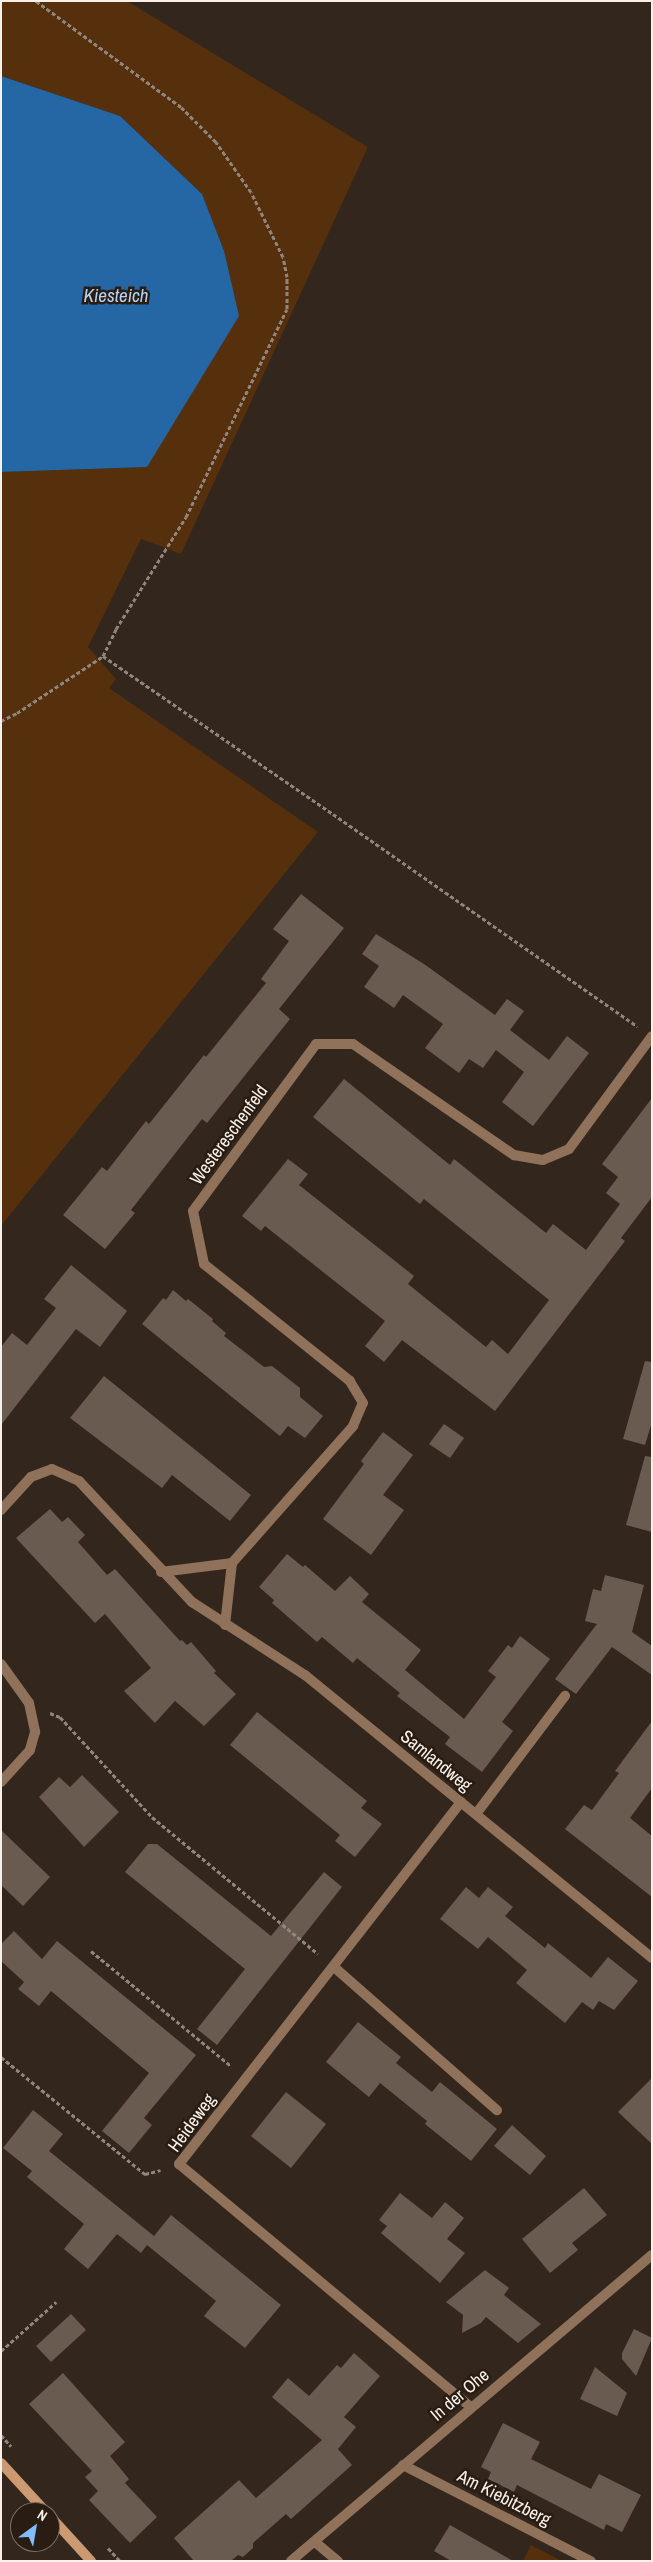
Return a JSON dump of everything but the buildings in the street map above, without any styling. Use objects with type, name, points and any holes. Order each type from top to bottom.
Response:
[{"type":"street","name":"Westereschenfeld","points":[[232,1563],[353,1426],[363,1403],[350,1381],[204,1264],[193,1211],[316,1044],[353,1044],[514,1154],[543,1160],[569,1149],[651,1036]]},
{"type":"street","points":[[1,1510],[31,1477],[52,1470],[79,1482],[161,1572],[232,1563],[225,1625]]},
{"type":"street","name":"Samlandweg","points":[[161,1572],[192,1602],[305,1675],[652,1958]]},
{"type":"street","points":[[1,1664],[29,1703],[35,1732],[30,1750],[1,1782]]},
{"type":"street","points":[[476,1814],[565,1696]]},
{"type":"street","name":"Heideweg","points":[[462,1802],[179,2164],[471,2407]]},
{"type":"street","points":[[334,1967],[497,2110]]},
{"type":"street","name":"In der Ohe","points":[[291,2561],[652,2256]]},
{"type":"street","points":[[1,2463],[37,2502]]},
{"type":"street","name":"Am Kiebitzberg","points":[[403,2465],[591,2561]]},
{"type":"street","points":[[60,2527],[91,2561]]},
{"type":"street","points":[[315,2542],[338,2561]]},
{"type":"path","points":[[1,721],[17,713],[103,656],[116,629],[186,517],[287,309],[287,277],[283,257],[251,192],[216,142],[181,107],[36,1]]},
{"type":"path","points":[[103,656],[334,814],[651,1036]]},
{"type":"path","points":[[29,1703],[60,1717],[152,1817],[334,1967]]},
{"type":"path","points":[[91,1950],[246,2078]]},
{"type":"path","points":[[1,2057],[145,2174],[179,2164]]},
{"type":"path","points":[[1,2351],[56,2302]]},
{"type":"shaded area","points":[[1,1],[127,1],[368,147],[181,554],[141,539],[88,647],[116,679],[109,688],[318,832],[1,1226],[1,472],[147,467],[224,251],[202,194],[120,116],[1,76]]},
{"type":"shaded area","points":[[531,2545],[562,2561],[523,2561]]},
{"type":"water","name":"Kiesteich","points":[[1,76],[120,116],[202,194],[224,251],[239,316],[147,467],[1,472]]}]
